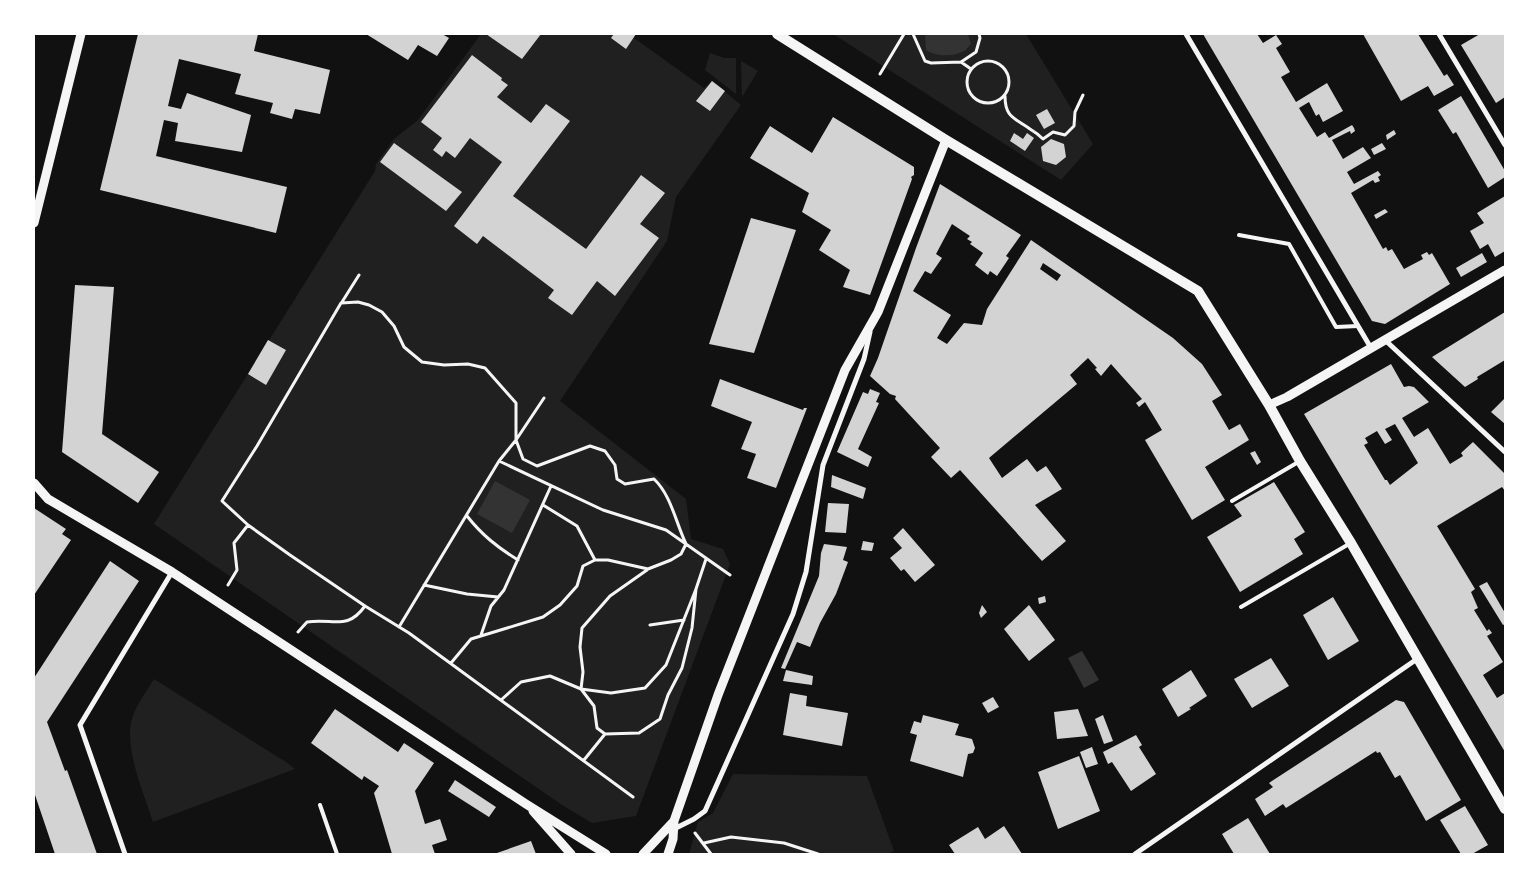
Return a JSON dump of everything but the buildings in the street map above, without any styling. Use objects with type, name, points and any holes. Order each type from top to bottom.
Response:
[{"type":"main road","points":[[777,34],[946,140],[1198,291],[1269,405],[1300,461],[1351,543],[1417,659],[1502,798],[1505,809]]},
{"type":"street","points":[[34,223],[81,34]]},
{"type":"street","points":[[1186,34],[1371,348]]},
{"type":"street","points":[[1439,34],[1505,145]]},
{"type":"street","points":[[668,854],[673,839],[673,825],[718,695],[845,370],[878,312],[946,140]]},
{"type":"street","points":[[1269,405],[1287,397],[1505,270]]},
{"type":"street","points":[[643,854],[673,825],[694,820],[706,811],[793,614],[806,572],[823,465],[864,358],[871,324]]},
{"type":"street","points":[[1385,340],[1505,452]]},
{"type":"street","points":[[34,484],[48,499],[172,572],[526,804],[606,854]]},
{"type":"street","points":[[125,854],[80,725],[172,572]]},
{"type":"street","points":[[1135,854],[1417,659]]},
{"type":"street","points":[[526,804],[571,854]]},
{"type":"lane","points":[[1239,235],[1288,244],[1336,327],[1358,326]]},
{"type":"lane","points":[[1232,501],[1300,461]]},
{"type":"lane","points":[[1241,607],[1351,543]]},
{"type":"lane","points":[[320,805],[337,854]]},
{"type":"path","points":[[880,74],[904,34]]},
{"type":"path","points":[[913,34],[925,61],[931,63],[961,62],[976,52],[980,38],[979,34]]},
{"type":"path","points":[[1005,95],[994,103],[981,102],[970,94],[967,81],[972,69],[983,61],[996,62],[1006,70],[1010,83],[1005,95],[1005,107],[1010,116],[1029,127],[1043,139],[1053,132],[1065,135],[1074,126],[1075,112],[1083,95]]},
{"type":"path","points":[[961,62],[972,69]]},
{"type":"path","points":[[359,275],[222,501],[248,525],[451,663],[633,797]]},
{"type":"path","points":[[342,303],[358,302],[382,312],[394,326],[404,348],[422,362],[444,365],[468,364],[485,368],[516,403],[516,440],[523,459],[536,466],[590,446],[605,451],[615,465],[617,479],[625,484],[654,479],[660,484],[669,498],[677,525],[686,544]]},
{"type":"path","points":[[399,627],[499,461],[516,440],[544,398]]},
{"type":"path","points":[[499,461],[603,510],[666,530],[730,575]]},
{"type":"path","points":[[480,636],[491,606],[504,590],[551,486]]},
{"type":"path","points":[[543,505],[577,526],[595,560]]},
{"type":"path","points":[[467,516],[480,533],[518,560]]},
{"type":"path","points":[[228,585],[236,570],[234,543],[248,525]]},
{"type":"path","points":[[686,544],[681,554],[648,569],[610,596],[582,628],[580,647],[583,672],[581,689],[594,706],[597,728],[605,734],[639,733],[660,719],[668,695],[682,668],[692,628],[696,589]]},
{"type":"path","points":[[501,700],[521,682],[550,676],[581,689],[610,693],[645,688],[666,666],[706,559]]},
{"type":"path","points":[[451,663],[471,639],[543,617],[560,605],[578,586],[583,566],[595,560],[608,560],[648,569]]},
{"type":"path","points":[[424,585],[467,594],[498,597]]},
{"type":"path","points":[[298,632],[308,622],[323,620],[344,622],[356,617],[365,606]]},
{"type":"path","points":[[650,625],[684,620]]},
{"type":"path","points":[[584,760],[605,734]]},
{"type":"path","points":[[694,831],[711,854]]},
{"type":"path","points":[[704,843],[731,837],[784,842],[818,854]]},
{"type":"shaded area","points":[[481,34],[636,34],[634,38],[704,88],[712,81],[741,105],[676,197],[667,241],[560,401],[686,499],[691,539],[723,549],[730,564],[636,816],[592,823],[562,805],[154,524],[375,171],[376,164],[394,139],[418,120]]},
{"type":"shaded area","points":[[833,34],[1026,34],[1093,144],[1061,180]]},
{"type":"shaded area","points":[[925,34],[968,34],[971,44],[966,50],[957,54],[935,54],[926,50]]},
{"type":"shaded area","points":[[710,53],[724,58],[736,58],[736,94],[705,70]]},
{"type":"shaded area","points":[[741,61],[758,71],[742,97]]},
{"type":"shaded area","points":[[495,481],[530,500],[512,533],[477,514]]},
{"type":"shaded area","points":[[1082,651],[1099,680],[1084,688],[1068,658]]},
{"type":"shaded area","points":[[154,679],[295,769],[153,822],[132,755],[130,728],[135,711]]},
{"type":"shaded area","points":[[733,774],[867,776],[894,851],[887,854],[689,854],[698,822],[713,813]]}]
